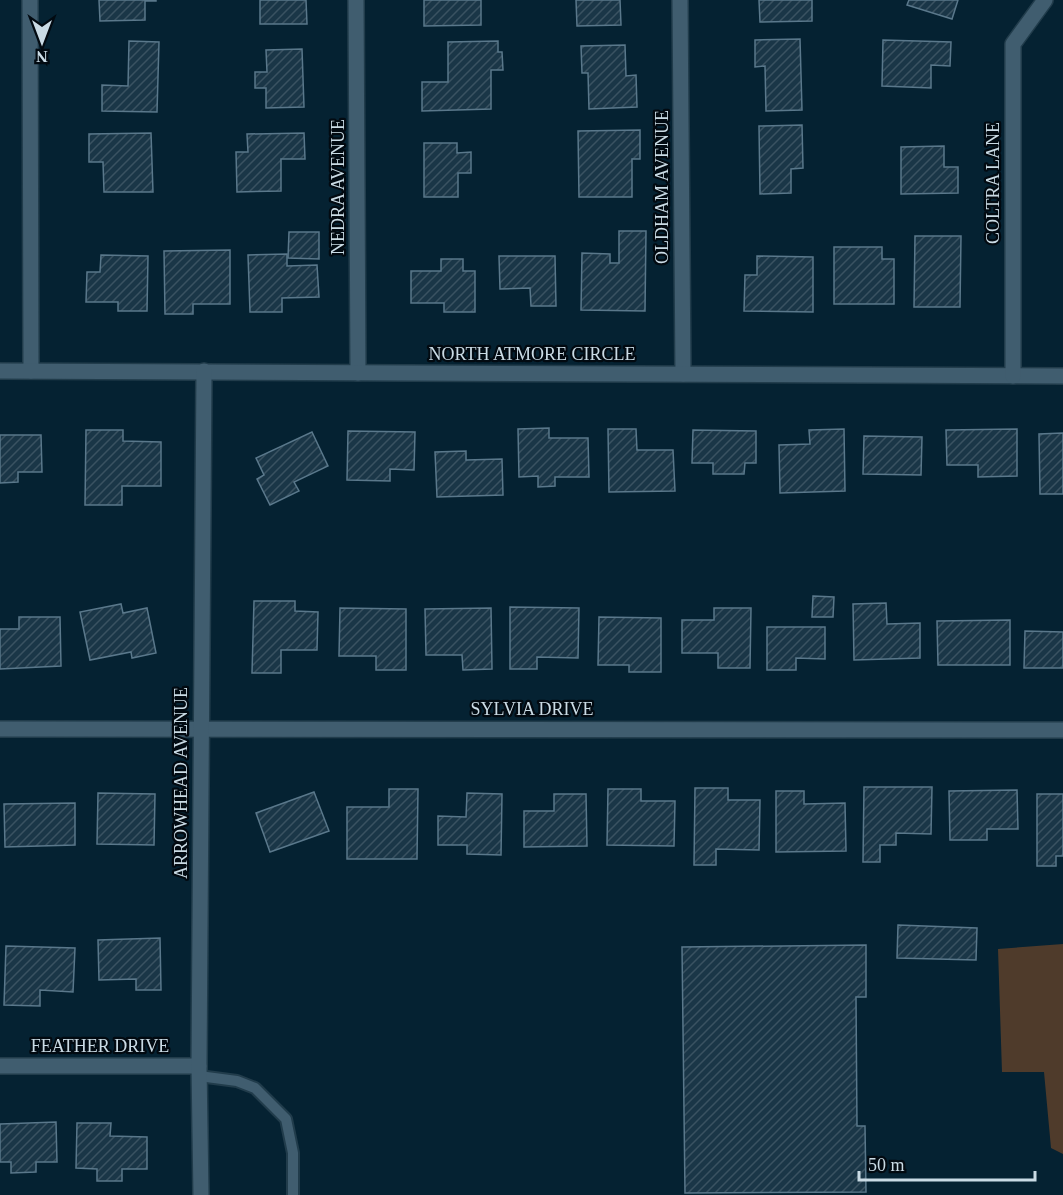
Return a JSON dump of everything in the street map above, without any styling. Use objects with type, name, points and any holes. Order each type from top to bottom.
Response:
[{"type":"street","points":[[30,0],[32,370]]},
{"type":"street","name":"NEDRA AVENUE","points":[[356,0],[358,373]]},
{"type":"street","name":"OLDHAM AVENUE","points":[[680,0],[683,374]]},
{"type":"street","name":"COLTRA LANE","points":[[1013,376],[1013,44],[1045,0]]},
{"type":"street","name":"NORTH ATMORE CIRCLE","points":[[0,370],[1063,376]]},
{"type":"street","name":"ARROWHEAD AVENUE","points":[[201,1195],[199,1071],[204,371]]},
{"type":"street","name":"SYLVIA DRIVE","points":[[0,729],[1063,730]]},
{"type":"street","name":"FEATHER DRIVE","points":[[0,1066],[199,1071]]},
{"type":"lane","points":[[199,1071],[255,1088],[286,1119],[293,1153],[293,1195]]},
{"type":"shaded area","points":[[1063,944],[1063,1154],[1051,1148],[1044,1072],[1002,1072],[998,949]]},
{"type":"building","points":[[99,0],[156,1],[145,1],[145,20],[100,21]]},
{"type":"building","points":[[260,0],[306,0],[307,24],[260,24]]},
{"type":"building","points":[[424,0],[481,0],[481,25],[424,26]]},
{"type":"building","points":[[576,0],[620,0],[621,25],[577,26]]},
{"type":"building","points":[[759,0],[812,0],[812,21],[760,22]]},
{"type":"building","points":[[909,0],[958,0],[952,19],[907,5]]},
{"type":"building","points":[[800,39],[802,110],[766,111],[765,66],[755,67],[755,40]]},
{"type":"building","points":[[883,40],[951,42],[950,66],[931,65],[931,88],[882,86]]},
{"type":"building","points":[[129,41],[159,42],[157,112],[102,111],[102,85],[128,86]]},
{"type":"building","points":[[498,41],[498,52],[502,52],[503,70],[491,70],[491,109],[422,111],[422,82],[448,82],[448,42]]},
{"type":"building","points":[[625,45],[626,76],[636,75],[637,107],[589,109],[588,73],[582,73],[581,46]]},
{"type":"building","points":[[302,49],[304,107],[266,108],[266,88],[255,88],[255,72],[267,72],[266,50]]},
{"type":"building","points":[[802,125],[803,168],[791,169],[791,193],[760,194],[759,126]]},
{"type":"building","points":[[640,130],[640,159],[632,159],[632,197],[579,197],[578,131]]},
{"type":"building","points":[[151,133],[153,192],[104,192],[103,162],[89,162],[89,134]]},
{"type":"building","points":[[304,133],[305,159],[281,159],[281,191],[237,192],[236,152],[248,152],[247,134]]},
{"type":"building","points":[[424,143],[457,143],[457,153],[471,152],[471,173],[458,173],[458,197],[424,197]]},
{"type":"building","points":[[944,146],[944,167],[958,167],[958,193],[901,194],[901,147]]},
{"type":"building","points":[[619,231],[646,231],[645,311],[581,310],[582,253],[610,254],[610,263],[619,263]]},
{"type":"building","points":[[289,232],[319,232],[319,259],[288,258]]},
{"type":"building","points":[[915,236],[961,236],[960,307],[914,307]]},
{"type":"building","points":[[834,247],[882,247],[882,259],[894,259],[894,304],[834,304]]},
{"type":"building","points":[[230,250],[230,304],[193,304],[193,314],[165,314],[164,251]]},
{"type":"building","points":[[287,254],[287,266],[317,265],[319,297],[282,298],[282,312],[250,312],[248,255]]},
{"type":"building","points":[[101,255],[148,256],[147,311],[118,311],[118,302],[86,302],[87,272],[100,272]]},
{"type":"building","points":[[499,256],[555,256],[556,306],[531,306],[530,288],[500,289]]},
{"type":"building","points":[[757,256],[813,257],[813,312],[744,311],[745,275],[757,275]]},
{"type":"building","points":[[441,259],[463,259],[463,271],[475,271],[475,312],[444,312],[444,303],[411,303],[411,271],[441,271]]},
{"type":"building","points":[[549,428],[549,438],[588,438],[589,477],[555,477],[555,486],[538,487],[538,476],[519,477],[518,429]]},
{"type":"building","points":[[608,429],[636,429],[637,450],[673,450],[675,491],[609,492]]},
{"type":"building","points":[[844,429],[845,491],[780,493],[779,445],[810,444],[809,430]]},
{"type":"building","points":[[1017,429],[1017,476],[978,477],[978,465],[947,465],[946,430]]},
{"type":"building","points":[[86,430],[123,430],[123,441],[161,442],[161,486],[122,486],[122,505],[85,505]]},
{"type":"building","points":[[693,430],[756,431],[756,463],[745,463],[744,474],[713,474],[713,463],[692,463]]},
{"type":"building","points":[[348,431],[415,432],[414,470],[390,469],[390,481],[347,480]]},
{"type":"building","points":[[312,432],[328,466],[294,482],[299,491],[270,505],[257,479],[264,475],[256,458]]},
{"type":"building","points":[[1063,433],[1063,494],[1040,494],[1039,434]]},
{"type":"building","points":[[0,435],[41,435],[42,472],[18,472],[18,482],[0,483]]},
{"type":"building","points":[[864,436],[922,437],[921,475],[863,474]]},
{"type":"building","points":[[466,451],[466,460],[502,459],[503,495],[437,497],[435,452]]},
{"type":"building","points":[[813,596],[834,597],[833,617],[812,617]]},
{"type":"building","points":[[254,601],[295,601],[295,611],[318,612],[317,650],[281,650],[281,673],[252,673]]},
{"type":"building","points":[[886,603],[887,624],[920,623],[920,658],[854,660],[853,604]]},
{"type":"building","points":[[121,604],[123,613],[147,608],[156,653],[132,658],[131,652],[90,660],[80,612]]},
{"type":"building","points":[[510,607],[579,608],[578,658],[537,657],[537,669],[510,669]]},
{"type":"building","points":[[340,608],[406,609],[406,670],[376,670],[376,656],[339,656]]},
{"type":"building","points":[[491,608],[492,669],[463,670],[462,655],[426,655],[425,609]]},
{"type":"building","points":[[714,608],[751,608],[750,668],[718,668],[718,653],[682,653],[682,620],[714,620]]},
{"type":"building","points":[[19,617],[60,617],[61,666],[0,669],[0,629],[19,629]]},
{"type":"building","points":[[599,617],[661,618],[661,672],[629,672],[629,665],[598,665]]},
{"type":"building","points":[[1010,620],[1010,665],[938,665],[937,621]]},
{"type":"building","points":[[767,627],[825,627],[825,659],[796,658],[796,670],[767,670]]},
{"type":"building","points":[[1025,631],[1063,632],[1063,668],[1024,668]]},
{"type":"building","points":[[864,787],[932,787],[931,834],[896,833],[896,845],[880,845],[880,862],[863,862]]},
{"type":"building","points":[[695,788],[728,788],[728,800],[760,800],[759,850],[716,849],[716,865],[694,865]]},
{"type":"building","points":[[389,789],[418,789],[417,859],[347,859],[347,807],[389,807]]},
{"type":"building","points":[[608,789],[641,789],[641,801],[675,801],[674,846],[607,845]]},
{"type":"building","points":[[1017,790],[1018,829],[987,829],[987,840],[950,840],[949,791]]},
{"type":"building","points":[[776,791],[804,791],[804,804],[845,803],[846,851],[776,852]]},
{"type":"building","points":[[314,792],[329,831],[270,852],[256,813]]},
{"type":"building","points":[[98,793],[155,794],[154,845],[97,844]]},
{"type":"building","points":[[467,793],[502,794],[501,855],[467,854],[467,845],[438,845],[438,816],[466,817]]},
{"type":"building","points":[[554,794],[586,794],[587,846],[524,847],[524,811],[554,811]]},
{"type":"building","points":[[1037,794],[1063,794],[1063,856],[1056,856],[1056,866],[1037,866]]},
{"type":"building","points":[[75,803],[75,845],[5,847],[4,804]]},
{"type":"building","points":[[898,925],[977,928],[976,960],[897,958]]},
{"type":"building","points":[[160,938],[161,990],[136,990],[136,979],[99,980],[98,940]]},
{"type":"building","points":[[866,945],[866,997],[856,997],[857,1126],[865,1126],[866,1192],[685,1193],[682,947]]},
{"type":"building","points":[[6,946],[75,948],[73,992],[40,990],[40,1006],[4,1005]]},
{"type":"building","points":[[56,1122],[57,1162],[36,1162],[36,1172],[11,1173],[11,1162],[0,1162],[0,1124]]},
{"type":"building","points":[[77,1123],[111,1123],[110,1136],[147,1137],[147,1169],[122,1169],[122,1181],[97,1181],[97,1169],[76,1168]]}]
